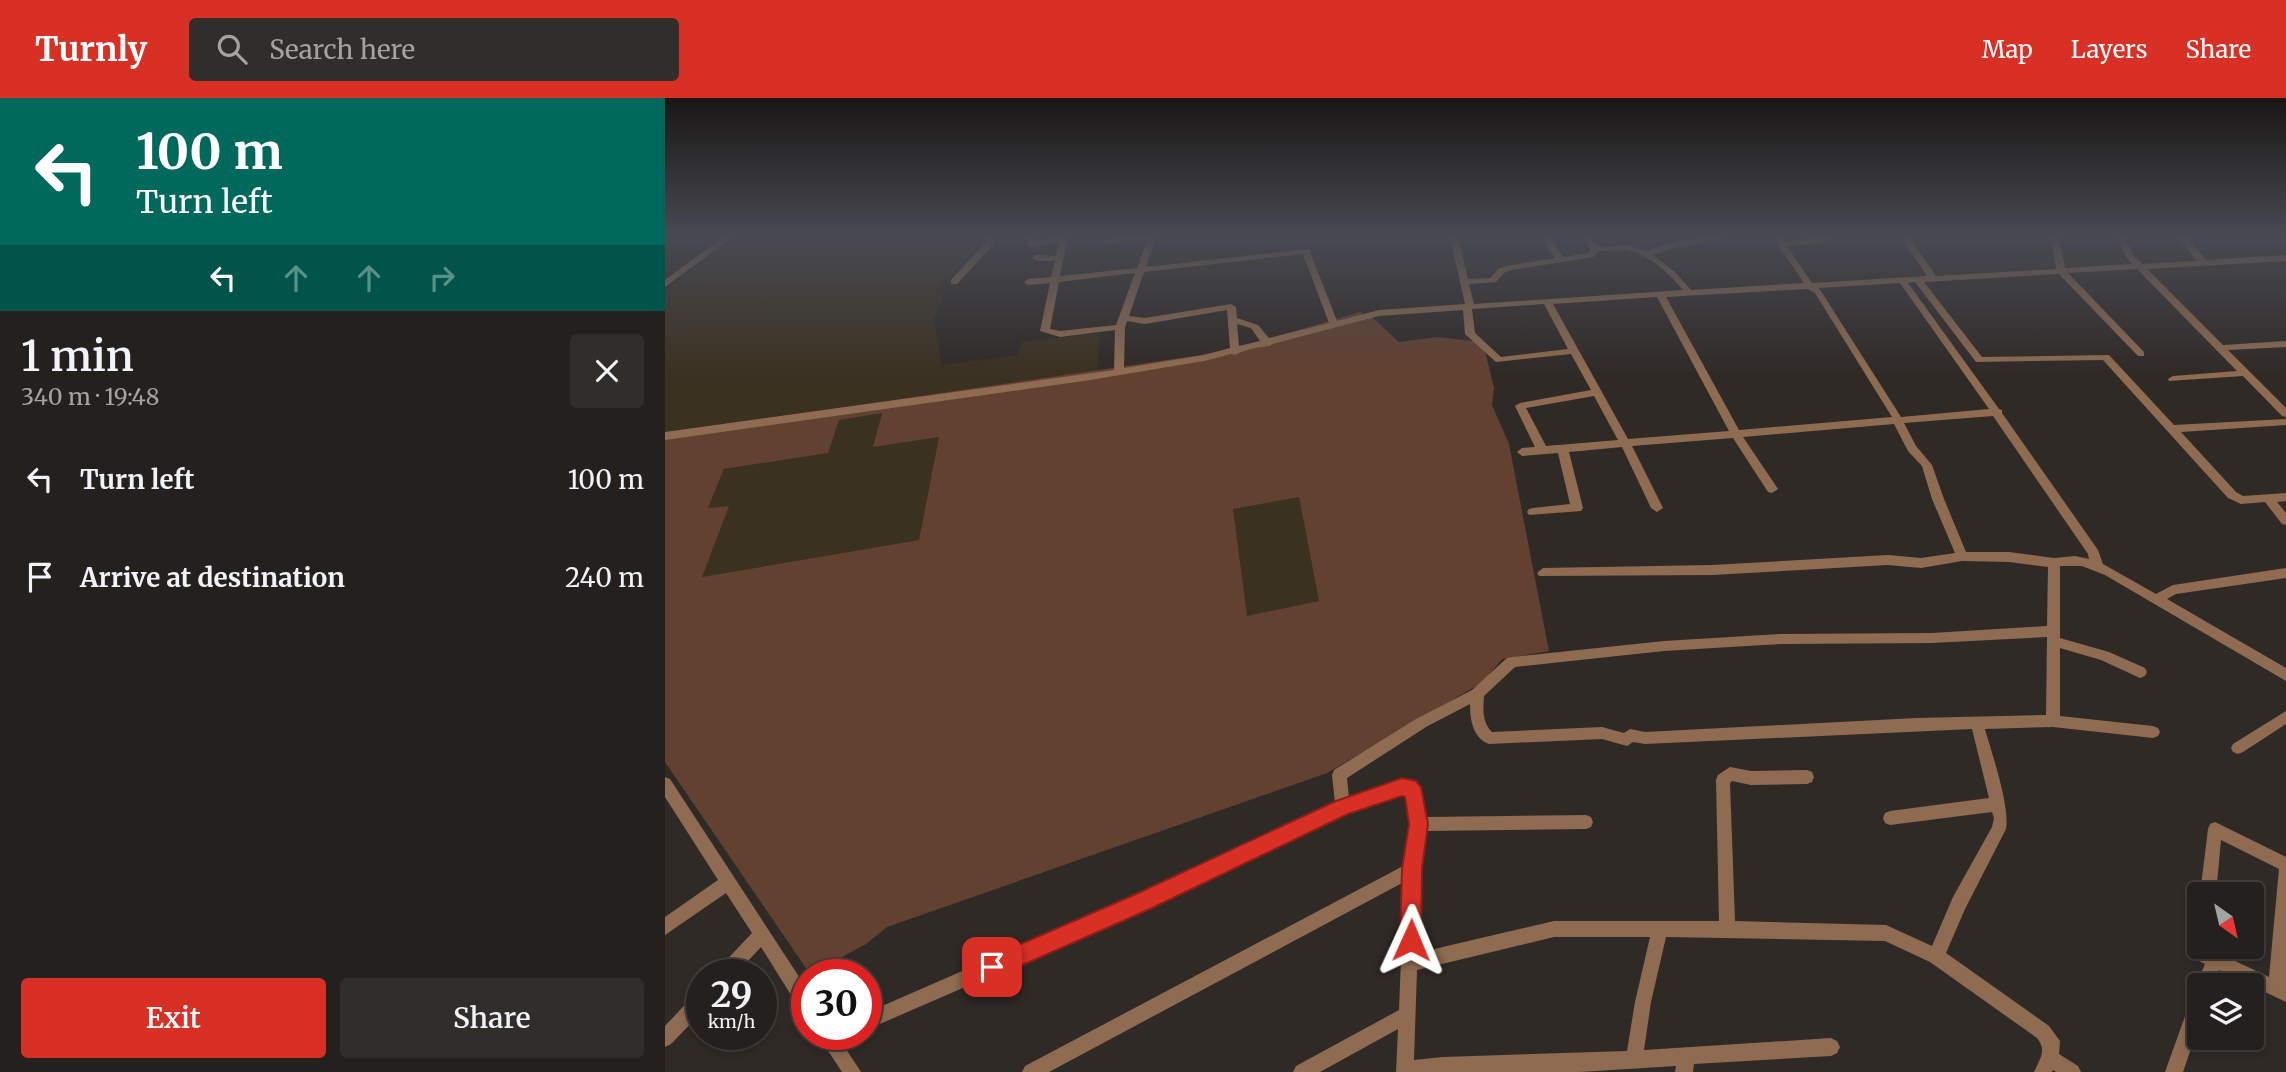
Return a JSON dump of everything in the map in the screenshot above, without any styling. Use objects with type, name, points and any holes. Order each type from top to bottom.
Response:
[{"type":"street","points":[[1055,282],[1049,300],[1046,332],[1060,334],[1121,322],[1145,321],[1231,307],[1235,352]]},
{"type":"street","points":[[1119,372],[1121,322],[1135,282]]},
{"type":"street","points":[[1319,282],[1334,324]]},
{"type":"street","points":[[1464,282],[1469,334],[1499,360],[1573,351]]},
{"type":"street","points":[[1682,282],[1689,293]]},
{"type":"street","points":[[1808,282],[1818,292],[1899,421],[1912,448],[1927,465],[1962,556]]},
{"type":"street","points":[[665,436],[1119,372],[1235,352],[1379,313],[1864,282]]},
{"type":"street","points":[[1904,282],[1998,412],[2094,553],[2097,566]]},
{"type":"street","points":[[1920,282],[1979,360],[2106,357],[2232,495],[2241,500],[2286,497]]},
{"type":"street","points":[[2072,282],[2141,354]]},
{"type":"street","points":[[2155,282],[2286,414]]},
{"type":"street","points":[[1660,295],[1737,434],[1772,489]]},
{"type":"street","points":[[1546,301],[1625,443],[1657,508]]},
{"type":"street","points":[[1234,321],[1259,328],[1267,344]]},
{"type":"street","points":[[2219,348],[2286,344]]},
{"type":"street","points":[[2173,379],[2247,373]]},
{"type":"street","points":[[1542,450],[1520,406],[1595,393]]},
{"type":"street","points":[[1522,452],[1998,412]]},
{"type":"street","points":[[2172,429],[2286,422]]},
{"type":"street","points":[[1563,449],[1581,521]]},
{"type":"street","points":[[2268,498],[2286,521]]},
{"type":"street","points":[[1533,512],[1577,508]]},
{"type":"street","points":[[1543,573],[1712,570],[1888,560],[1921,563],[1962,556],[2009,556],[2054,563],[2062,560],[2088,562],[2283,670]]},
{"type":"street","points":[[2053,721],[2054,563]]},
{"type":"street","points":[[2157,599],[2173,590],[2286,573]]},
{"type":"street","points":[[1343,807],[1339,775],[1421,723],[1477,694],[1512,662],[1546,656],[1781,639],[2053,636],[2140,672]]},
{"type":"street","points":[[1477,694],[1478,722],[1481,731],[1489,738],[1602,733],[1627,740],[1630,735],[1645,738],[2053,721],[2153,733]]},
{"type":"street","points":[[2238,747],[2286,717]]},
{"type":"street","points":[[1935,956],[1959,903],[1999,829],[2001,818],[1977,723]]},
{"type":"street","points":[[1727,929],[1723,780],[1730,774],[1751,778],[1807,777]]},
{"type":"street","points":[[665,784],[791,982]]},
{"type":"street","points":[[882,1015],[1143,901],[1343,807],[1389,790],[1409,788],[1415,793],[1418,824],[1412,869],[1405,1071],[1443,1066],[1634,1059],[1686,1064],[1831,1047]]},
{"type":"street","points":[[1890,818],[1925,816],[1952,809],[1999,804]]},
{"type":"street","points":[[1418,824],[1586,822]]},
{"type":"street","points":[[2209,882],[2215,829],[2286,865]]},
{"type":"street","points":[[1031,1072],[1412,869]]},
{"type":"street","points":[[2209,973],[2215,960],[2281,991],[2286,870]]},
{"type":"street","points":[[665,927],[727,883]]},
{"type":"street","points":[[1410,963],[1555,929],[1886,933],[1935,956],[2043,1032],[2051,1041],[2046,1065],[2072,1072]]},
{"type":"street","points":[[1634,1059],[1643,1002],[1660,930]]},
{"type":"street","points":[[739,959],[760,936]]},
{"type":"street","points":[[1302,1072],[1407,1015]]},
{"type":"street","points":[[665,1038],[686,1016]]},
{"type":"street","points":[[2174,1072],[2187,1034]]},
{"type":"street","points":[[840,1050],[852,1072]]},
{"type":"shaded area","points":[[675,282],[943,282],[933,293],[943,296],[934,318],[942,365],[1018,355],[1022,342],[1100,333],[1097,371],[665,433],[665,290]]},
{"type":"shaded area","points":[[1360,312],[1374,319],[1399,342],[1437,337],[1473,341],[1485,351],[1494,388],[1492,405],[1509,444],[1549,651],[1502,659],[1483,682],[1327,773],[887,927],[866,944],[838,959],[800,959],[665,762],[665,433],[1201,355],[1240,347]],"holes":[[[882,413],[873,447],[939,437],[919,540],[702,577],[729,506],[708,508],[724,469],[828,453],[839,420]],[[1299,497],[1319,601],[1247,616],[1233,509]]]},
{"type":"shaded area","points":[[882,413],[874,447],[939,437],[919,540],[701,577],[728,506],[708,509],[724,469],[828,453],[838,420]]},
{"type":"shaded area","points":[[1299,497],[1319,602],[1246,617],[1233,509]]},
{"type":"route","points":[[992,967],[1143,901],[1343,807],[1402,787],[1412,789],[1415,793],[1418,824],[1412,869],[1411,940]]}]
